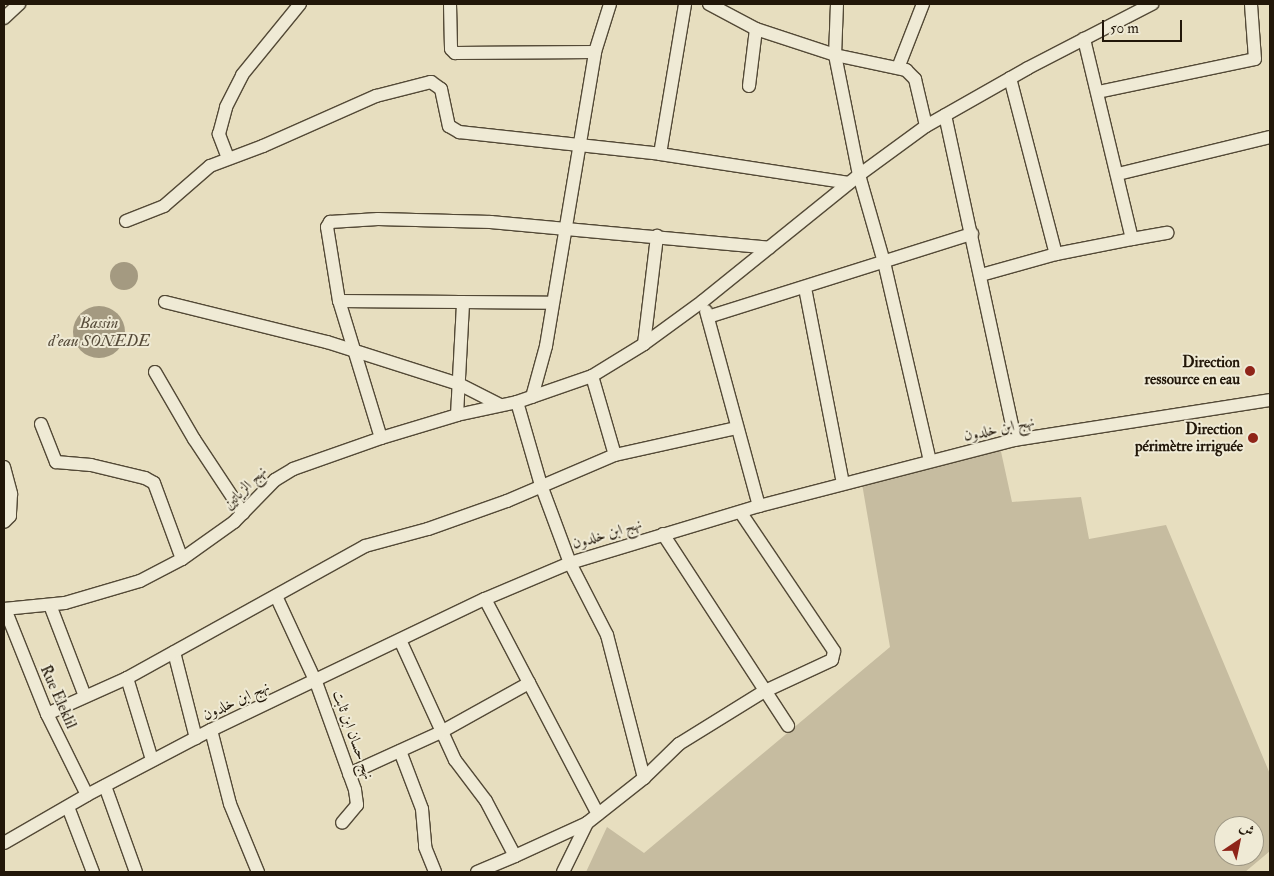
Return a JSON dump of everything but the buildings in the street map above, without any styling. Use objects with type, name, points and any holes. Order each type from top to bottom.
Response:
[{"type":"street","points":[[4,18],[19,4]]},
{"type":"street","points":[[228,158],[219,134],[226,108],[242,75],[300,4]]},
{"type":"street","points":[[450,4],[450,49],[455,53],[595,52]]},
{"type":"street","points":[[532,397],[539,379],[595,52],[610,4]]},
{"type":"street","points":[[660,154],[685,4]]},
{"type":"street","points":[[709,4],[756,29],[835,56],[906,70],[915,79],[926,126]]},
{"type":"street","points":[[837,4],[835,56],[854,179],[884,262],[930,461]]},
{"type":"street","points":[[898,68],[923,4]]},
{"type":"street","name":"نهج الزياتين","points":[[4,609],[65,603],[140,581],[182,559],[243,513],[283,474],[381,438],[457,415],[500,404],[517,402],[592,376],[644,344],[704,301],[854,179],[926,126],[1010,78],[1152,4]]},
{"type":"street","points":[[1098,92],[1255,59],[1251,4]]},
{"type":"street","points":[[749,86],[756,29]]},
{"type":"street","points":[[1084,39],[1118,174],[1132,240]]},
{"type":"street","points":[[1010,78],[1056,254]]},
{"type":"street","points":[[126,221],[164,206],[182,194],[200,173],[228,158],[376,96],[431,82],[441,89],[449,126],[459,132],[580,148],[660,154],[854,179]]},
{"type":"street","points":[[945,114],[1016,440]]},
{"type":"street","points":[[1118,174],[1270,137]]},
{"type":"street","points":[[381,438],[353,352],[339,301],[327,227],[330,222],[378,219],[492,222],[769,248]]},
{"type":"street","points":[[981,275],[1056,254],[1167,233]]},
{"type":"street","points":[[708,317],[972,234]]},
{"type":"street","points":[[644,344],[657,236]]},
{"type":"street","points":[[805,288],[843,483]]},
{"type":"street","points":[[339,301],[552,303]]},
{"type":"street","points":[[704,301],[759,506]]},
{"type":"street","points":[[165,302],[327,342],[353,352],[459,384],[500,404]]},
{"type":"street","points":[[457,415],[463,303]]},
{"type":"street","points":[[155,372],[194,439],[243,513]]},
{"type":"street","points":[[592,376],[615,455]]},
{"type":"street","name":"نهج ابن خلدون","points":[[4,844],[87,795],[211,730],[316,682],[485,599],[570,563],[663,534],[741,513],[759,506],[1016,440],[1270,400]]},
{"type":"street","points":[[517,402],[541,484],[570,563],[607,635],[644,778]]},
{"type":"street","points":[[41,424],[56,462],[91,465],[145,478],[154,483],[182,559]]},
{"type":"street","points":[[47,714],[127,678],[365,546],[428,529],[507,501],[541,484],[615,455],[737,428]]},
{"type":"street","points":[[4,467],[11,494],[10,516],[4,522]]},
{"type":"street","points":[[477,872],[587,824],[644,778],[679,744],[764,692],[829,663],[834,651],[741,513]]},
{"type":"street","points":[[663,534],[764,692],[788,726]]},
{"type":"street","name":"نهج حسان ابن ثابت","points":[[276,596],[316,682],[349,774],[357,805],[342,823]]},
{"type":"street","points":[[485,599],[598,814]]},
{"type":"street","points":[[50,605],[85,696]]},
{"type":"street","name":"Rue Eleklil","points":[[4,609],[10,643],[87,795]]},
{"type":"street","points":[[400,640],[455,760],[486,801],[515,856]]},
{"type":"street","points":[[174,652],[196,738]]},
{"type":"street","points":[[127,678],[152,760]]},
{"type":"street","points":[[349,774],[441,732],[529,683]]},
{"type":"street","points":[[211,730],[230,804],[258,871]]},
{"type":"street","points":[[400,751],[422,810],[425,846],[435,872]]},
{"type":"street","points":[[105,786],[136,872]]},
{"type":"street","points":[[68,807],[93,872]]},
{"type":"street","points":[[563,872],[587,824]]},
{"type":"shaded area","points":[[1000,447],[1012,502],[1081,497],[1089,539],[1166,525],[1270,774],[1270,851],[1264,856],[1264,816],[1214,816],[1214,866],[1252,866],[1245,872],[586,872],[607,827],[644,853],[890,647],[860,472]]},
{"type":"water","name":"Bassin d'eau SONEDE","points":[[124,262],[134,266],[138,276],[134,286],[124,290],[114,286],[110,276],[114,266]]},
{"type":"water","name":"Bassin d'eau SONEDE","points":[[99,306],[113,310],[121,318],[125,332],[121,346],[113,354],[99,358],[85,354],[77,346],[73,332],[77,318],[85,310]]},
{"type":"place","name":"Direction ressource en eau","points":[[1250,371]]},
{"type":"place","name":"Direction périmètre irriguée","points":[[1253,438]]}]
